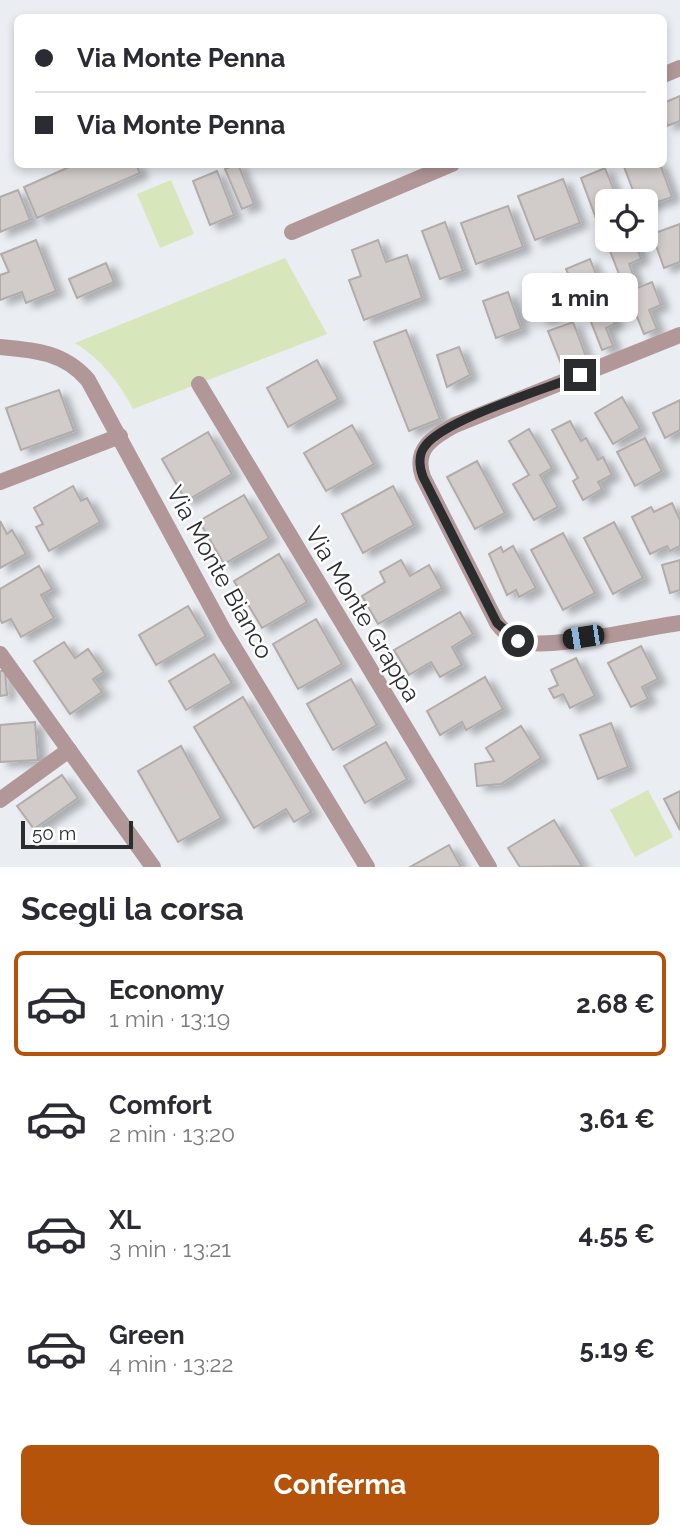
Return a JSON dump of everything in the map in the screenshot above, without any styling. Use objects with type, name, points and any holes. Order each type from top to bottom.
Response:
[{"type":"street","points":[[292,232],[443,168]]},
{"type":"street","points":[[680,335],[455,425],[429,442],[419,459],[423,477],[491,611],[510,637],[526,643],[547,642],[680,623]]},
{"type":"street","name":"Via Monte Bianco","points":[[0,347],[34,350],[68,362],[79,370],[95,391],[224,631],[367,867]]},
{"type":"street","name":"Via Monte Grappa","points":[[199,384],[489,867]]},
{"type":"street","points":[[0,482],[120,436]]},
{"type":"street","points":[[0,653],[153,867]]},
{"type":"street","points":[[0,800],[69,750]]},
{"type":"green space","points":[[171,180],[194,234],[160,248],[137,194]]},
{"type":"green space","points":[[285,258],[327,334],[133,409],[108,372],[93,356],[75,343]]},
{"type":"green space","points":[[648,790],[673,837],[635,857],[610,810]]},
{"type":"building","points":[[680,96],[680,121],[667,126],[667,101]]},
{"type":"building","points":[[67,168],[138,168],[140,173],[37,218],[24,187]]},
{"type":"building","points":[[240,168],[254,204],[242,209],[225,169]]},
{"type":"building","points":[[605,168],[613,189],[595,189],[595,216],[581,178]]},
{"type":"building","points":[[625,168],[661,168],[672,197],[658,202],[658,189],[632,189]]},
{"type":"building","points":[[217,171],[234,215],[210,225],[193,181]]},
{"type":"building","points":[[563,179],[580,223],[535,240],[518,196]]},
{"type":"building","points":[[18,190],[30,220],[0,232],[0,197]]},
{"type":"building","points":[[508,206],[523,247],[476,264],[461,223]]},
{"type":"building","points":[[445,222],[463,271],[440,279],[422,231]]},
{"type":"building","points":[[680,224],[680,262],[664,268],[658,251],[658,232]]},
{"type":"building","points":[[36,240],[56,291],[26,303],[22,292],[0,300],[0,275],[9,272],[1,254]]},
{"type":"building","points":[[378,240],[386,262],[407,255],[422,298],[364,320],[349,280],[361,276],[352,250]]},
{"type":"building","points":[[610,252],[639,252],[641,259],[629,264],[637,285],[625,289]]},
{"type":"building","points":[[590,259],[597,277],[586,281],[594,299],[581,304],[566,269]]},
{"type":"building","points":[[106,263],[114,282],[77,298],[69,279]]},
{"type":"building","points":[[553,274],[567,311],[542,320],[528,283]]},
{"type":"building","points":[[652,282],[661,305],[649,310],[657,329],[644,334],[627,292]]},
{"type":"building","points":[[508,292],[521,329],[496,338],[483,301]]},
{"type":"building","points":[[607,302],[615,324],[606,328],[613,346],[602,350],[586,309]]},
{"type":"building","points":[[573,322],[588,362],[564,371],[548,331]]},
{"type":"building","points":[[406,330],[440,419],[409,431],[374,342]]},
{"type":"building","points":[[459,347],[470,375],[447,387],[437,355]]},
{"type":"building","points":[[317,360],[338,399],[288,427],[267,388]]},
{"type":"building","points":[[59,390],[74,431],[21,450],[6,408]]},
{"type":"building","points":[[622,397],[640,428],[613,444],[595,413]]},
{"type":"building","points":[[680,400],[680,430],[665,438],[653,413]]},
{"type":"building","points":[[570,421],[581,441],[586,438],[598,460],[603,457],[612,475],[598,482],[602,489],[583,500],[573,481],[578,478],[552,430]]},
{"type":"building","points":[[352,425],[374,464],[326,491],[304,453]]},
{"type":"building","points":[[529,429],[552,468],[540,475],[558,507],[534,520],[513,484],[529,475],[509,441]]},
{"type":"building","points":[[208,432],[232,474],[186,501],[162,459]]},
{"type":"building","points":[[645,438],[662,471],[635,486],[617,452]]},
{"type":"building","points":[[477,461],[505,513],[475,529],[447,477]]},
{"type":"building","points":[[73,486],[81,501],[87,498],[100,522],[49,551],[36,527],[43,524],[34,508]]},
{"type":"building","points":[[393,486],[414,525],[363,553],[342,514]]},
{"type":"building","points":[[244,495],[269,538],[224,564],[199,521]]},
{"type":"building","points":[[672,503],[680,520],[680,546],[670,551],[667,546],[650,554],[632,517],[651,507],[654,512]]},
{"type":"building","points":[[0,521],[7,534],[12,530],[26,554],[0,568]]},
{"type":"building","points":[[614,522],[643,578],[613,594],[584,538]]},
{"type":"building","points":[[563,533],[595,593],[563,610],[531,550]]},
{"type":"building","points":[[513,546],[536,588],[519,597],[516,590],[507,595],[489,554],[501,547],[503,552]]},
{"type":"building","points":[[279,554],[307,602],[262,628],[234,581]]},
{"type":"building","points":[[401,560],[410,576],[429,565],[442,588],[378,624],[362,596],[385,582],[380,572]]},
{"type":"building","points":[[680,560],[680,590],[670,593],[662,565]]},
{"type":"building","points":[[39,566],[52,589],[41,595],[54,618],[21,637],[11,619],[2,623],[0,619],[0,589]]},
{"type":"building","points":[[188,606],[206,636],[156,665],[139,635]]},
{"type":"building","points":[[460,612],[473,634],[452,647],[462,665],[440,677],[431,662],[409,675],[394,650]]},
{"type":"building","points":[[316,619],[342,664],[298,689],[273,644]]},
{"type":"building","points":[[64,642],[75,658],[88,649],[104,672],[93,679],[102,692],[70,714],[34,661]]},
{"type":"building","points":[[641,646],[658,679],[642,687],[648,699],[631,707],[608,663]]},
{"type":"building","points":[[214,654],[232,683],[186,710],[169,681]]},
{"type":"building","points":[[576,658],[595,696],[570,708],[563,694],[554,698],[549,689],[558,685],[551,670]]},
{"type":"building","points":[[0,671],[5,671],[7,695],[0,696]]},
{"type":"building","points":[[485,677],[503,709],[466,730],[462,722],[440,735],[427,711]]},
{"type":"building","points":[[351,679],[377,725],[333,750],[307,704]]},
{"type":"building","points":[[243,697],[311,812],[294,822],[286,809],[254,828],[194,727]]},
{"type":"building","points":[[35,722],[38,760],[0,762],[0,725]]},
{"type":"building","points":[[611,723],[628,767],[598,779],[580,735]]},
{"type":"building","points":[[521,726],[541,758],[501,784],[477,786],[475,764],[494,761],[486,748]]},
{"type":"building","points":[[386,742],[407,779],[365,803],[344,766]]},
{"type":"building","points":[[181,746],[221,818],[178,842],[138,771]]},
{"type":"building","points":[[62,775],[78,798],[34,829],[17,806]]},
{"type":"building","points":[[680,791],[680,830],[664,799]]},
{"type":"building","points":[[554,820],[582,866],[520,867],[508,848]]},
{"type":"building","points":[[449,845],[461,867],[410,867]]},
{"type":"route","points":[[518,641],[510,637],[497,623],[423,477],[419,459],[429,442],[455,425],[580,375]]}]
